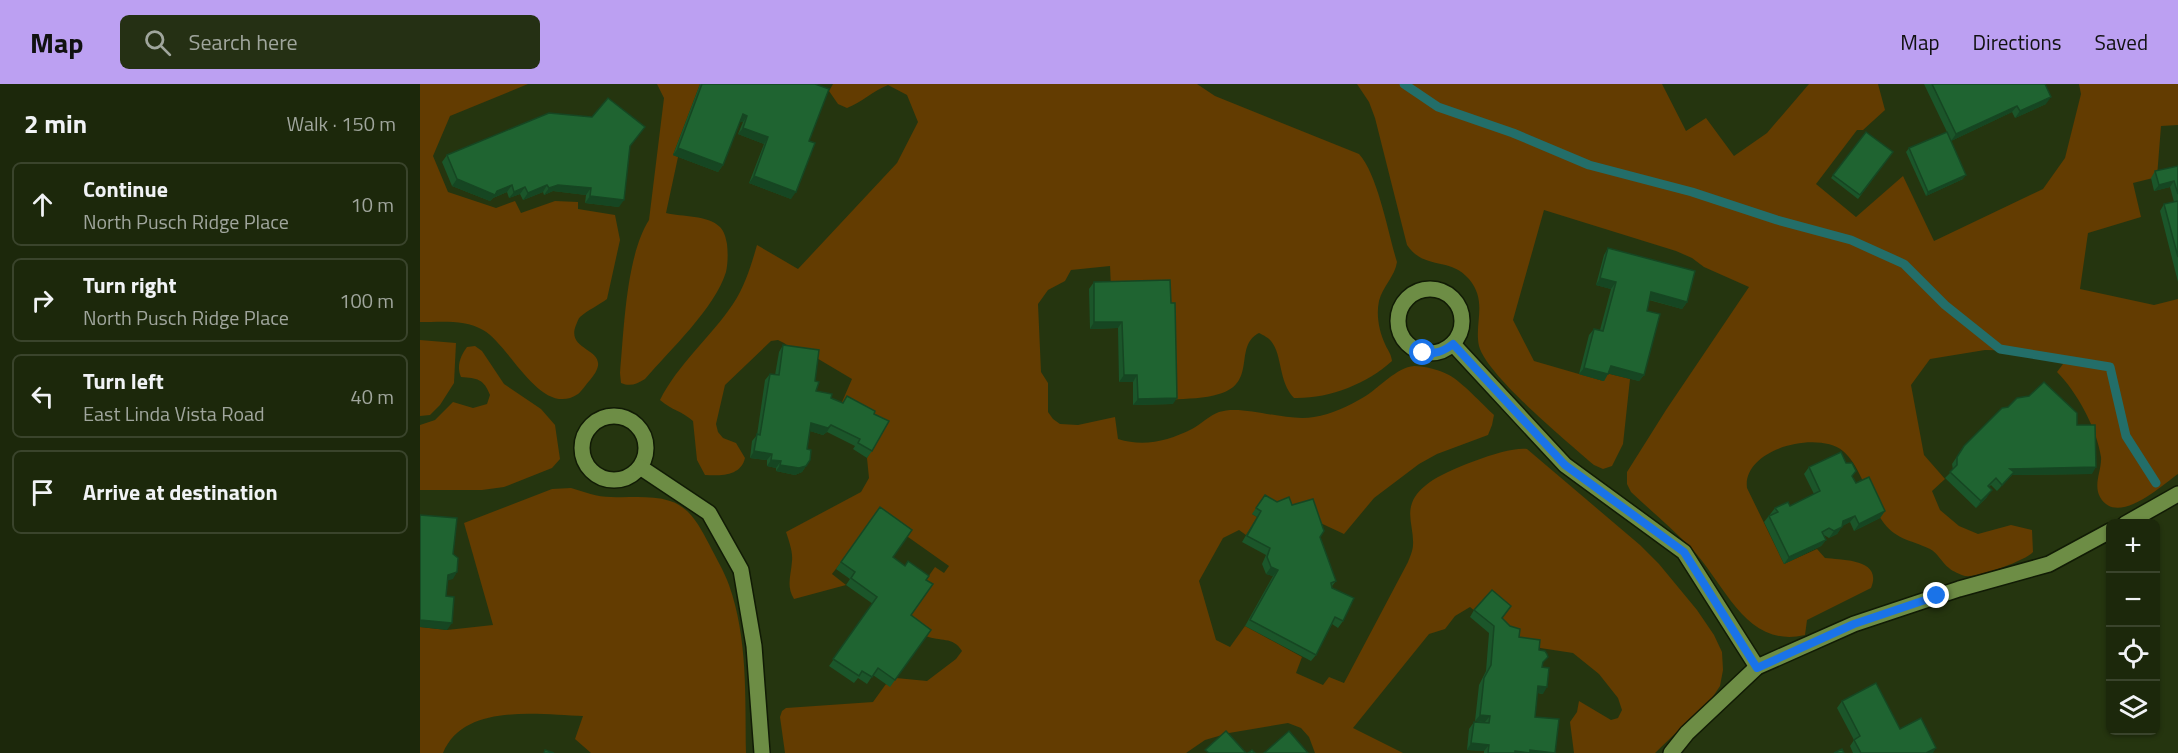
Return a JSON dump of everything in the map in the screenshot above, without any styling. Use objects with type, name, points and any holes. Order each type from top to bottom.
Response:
[{"type":"street","points":[[1432,289],[1443,291],[1459,305],[1462,326],[1453,344],[1444,351],[1433,354],[1413,349],[1405,342],[1398,322],[1399,311],[1412,294],[1432,289]]},
{"type":"street","points":[[1453,344],[1565,465],[1684,552],[1757,668]]},
{"type":"street","points":[[608,416],[622,416],[632,421],[644,437],[646,447],[640,467],[633,475],[623,479],[601,478],[591,472],[581,453],[586,431],[593,423],[608,416]]},
{"type":"street","points":[[640,467],[709,513],[741,570],[754,646],[762,753]]},
{"type":"street","points":[[2134,519],[2178,494]]},
{"type":"street","points":[[1671,753],[1687,733],[1757,668],[1854,624],[1959,589],[2049,564],[2106,533]]},
{"type":"shaded area","points":[[420,84],[528,84],[450,116],[433,156],[448,192],[496,208],[515,201],[521,213],[555,201],[578,202],[578,209],[615,215],[620,240],[607,299],[580,317],[574,334],[577,341],[595,356],[598,362],[597,369],[578,394],[564,399],[551,397],[539,389],[493,338],[476,326],[452,322],[420,322]]},
{"type":"shaded area","points":[[657,84],[700,84],[673,155],[678,157],[666,213],[702,218],[720,227],[727,242],[727,265],[720,286],[712,300],[691,328],[645,379],[636,384],[627,385],[621,383],[620,373],[627,294],[635,253],[649,220],[664,98]]},
{"type":"shaded area","points":[[833,84],[1197,84],[1215,96],[1359,154],[1366,163],[1377,190],[1397,262],[1379,301],[1378,312],[1381,334],[1392,361],[1371,377],[1333,393],[1294,398],[1285,384],[1275,347],[1269,339],[1259,333],[1251,339],[1247,346],[1242,373],[1238,382],[1231,389],[1208,397],[1172,400],[1111,288],[1110,266],[1071,270],[1065,281],[1048,290],[1038,304],[1041,372],[1048,383],[1048,412],[1060,424],[1078,425],[1115,417],[1118,439],[1147,443],[1165,440],[1183,433],[1216,413],[1229,410],[1302,418],[1327,414],[1358,400],[1408,367],[1423,367],[1445,373],[1460,383],[1494,415],[1488,435],[1437,454],[1419,464],[1374,498],[1344,534],[1314,520],[1252,514],[1257,517],[1246,535],[1239,530],[1223,538],[1199,581],[1216,640],[1230,647],[1245,626],[1302,657],[1296,673],[1323,685],[1329,677],[1344,683],[1410,558],[1413,545],[1411,508],[1417,494],[1430,482],[1463,465],[1506,451],[1527,449],[1640,545],[1697,610],[1714,635],[1722,652],[1723,670],[1720,686],[1712,698],[1655,753],[1574,753],[1570,722],[1577,712],[1579,701],[1611,720],[1618,718],[1622,710],[1618,698],[1599,674],[1573,653],[1514,644],[1470,607],[1455,616],[1445,629],[1429,634],[1353,728],[1403,753],[1315,753],[1309,737],[1301,728],[1288,723],[1229,733],[1205,740],[1186,753],[785,753],[780,717],[786,708],[873,702],[886,684],[890,686],[896,678],[927,681],[956,659],[962,651],[955,643],[923,635],[906,622],[928,591],[921,587],[935,567],[944,573],[949,566],[877,515],[832,574],[846,585],[794,599],[790,585],[792,554],[786,532],[861,492],[869,478],[867,458],[884,428],[842,402],[852,379],[815,357],[791,348],[778,340],[771,341],[725,385],[716,424],[718,432],[723,438],[736,443],[745,458],[743,464],[735,472],[724,475],[705,475],[697,460],[693,421],[660,400],[685,363],[733,304],[744,283],[757,245],[798,269],[897,163],[918,122],[907,95],[888,85],[847,108],[838,104],[829,91]]},
{"type":"shaded area","points":[[1357,84],[1662,84],[1686,131],[1706,118],[1734,156],[1767,133],[1809,84],[1878,84],[1885,110],[1863,130],[1857,130],[1816,184],[1856,217],[1903,176],[1934,241],[2043,189],[2065,158],[2081,94],[2079,84],[2178,84],[2178,125],[2161,126],[2157,177],[2133,183],[2141,217],[2088,233],[2080,289],[2154,305],[2178,299],[2178,474],[2128,506],[2117,508],[2108,505],[2098,492],[2101,457],[2099,446],[2091,423],[2079,400],[2057,372],[2063,364],[2027,351],[1985,350],[1930,359],[1911,385],[1924,455],[1945,479],[1932,491],[1940,510],[1959,526],[1978,534],[2011,525],[2032,530],[2033,552],[2021,560],[1990,572],[1971,576],[1959,574],[1930,549],[1897,535],[1886,526],[1854,465],[1843,451],[1831,445],[1816,442],[1783,447],[1756,463],[1749,474],[1747,488],[1784,564],[1817,549],[1825,558],[1851,561],[1866,566],[1873,578],[1871,588],[1807,620],[1805,635],[1785,637],[1767,632],[1752,623],[1739,610],[1692,549],[1631,492],[1627,484],[1627,472],[1749,287],[1704,267],[1692,258],[1676,251],[1544,210],[1513,320],[1534,361],[1603,381],[1606,373],[1630,379],[1623,444],[1612,466],[1603,469],[1594,465],[1512,391],[1485,359],[1478,337],[1478,296],[1469,279],[1453,268],[1421,258],[1407,245],[1375,118],[1369,102]]},
{"type":"shaded area","points":[[420,340],[456,343],[454,383],[440,405],[430,415],[420,416]]},
{"type":"shaded area","points":[[475,346],[482,351],[504,384],[541,409],[555,425],[560,459],[552,468],[504,487],[482,490],[420,490],[420,425],[435,420],[453,402],[473,408],[487,404],[490,395],[485,386],[476,379],[461,377],[460,373],[459,365],[463,354],[467,347]]},
{"type":"shaded area","points":[[571,488],[601,496],[648,497],[670,501],[689,513],[698,525],[727,580],[740,626],[744,668],[746,753],[591,753],[575,739],[583,716],[525,714],[485,719],[468,726],[453,737],[443,753],[420,753],[420,627],[447,630],[493,625],[464,523],[552,489]]},
{"type":"building","points":[[702,84],[815,84],[829,89],[809,141],[815,143],[796,192],[754,176],[768,137],[743,128],[747,116],[743,114],[723,165],[678,148]]},
{"type":"building","points":[[1932,84],[2045,84],[2051,97],[2020,111],[2017,106],[1956,134]]},
{"type":"building","points":[[608,98],[645,127],[630,146],[624,200],[590,196],[591,188],[558,185],[549,188],[547,185],[528,193],[525,187],[514,192],[512,185],[497,191],[495,195],[457,179],[447,155],[549,113],[592,117]]},
{"type":"building","points":[[1866,132],[1893,152],[1860,195],[1833,175]]},
{"type":"building","points":[[1947,132],[1966,175],[1928,192],[1909,148]]},
{"type":"building","points":[[2178,166],[2178,194],[2174,181],[2159,185],[2155,171]]},
{"type":"building","points":[[2178,201],[2178,257],[2164,204]]},
{"type":"building","points":[[1608,248],[1695,271],[1687,302],[1651,292],[1647,311],[1660,314],[1644,375],[1611,366],[1608,374],[1584,368],[1594,329],[1603,331],[1616,282],[1600,278]]},
{"type":"building","points":[[1170,280],[1171,303],[1175,303],[1177,398],[1138,399],[1137,375],[1124,375],[1122,322],[1094,322],[1094,282]]},
{"type":"building","points":[[783,345],[819,350],[815,381],[819,382],[816,391],[832,394],[831,398],[843,403],[847,396],[889,421],[872,451],[858,443],[860,439],[831,425],[828,428],[811,423],[807,449],[811,450],[810,460],[806,466],[799,468],[780,465],[781,461],[771,460],[772,454],[754,451],[757,434],[760,435],[770,374],[779,375]]},
{"type":"building","points":[[2044,382],[2077,413],[2077,425],[2095,425],[2096,467],[2010,469],[2014,472],[2002,485],[1996,478],[1988,486],[1992,490],[1981,501],[1950,472],[1957,465],[1957,457],[1964,446],[2002,408],[2008,407],[2017,398],[2029,396]]},
{"type":"building","points":[[1841,452],[1846,463],[1852,463],[1856,471],[1852,476],[1856,483],[1869,477],[1885,511],[1859,524],[1855,516],[1843,521],[1842,527],[1834,531],[1829,528],[1822,532],[1826,540],[1789,557],[1769,516],[1778,512],[1775,508],[1788,502],[1790,506],[1820,491],[1809,467]]},
{"type":"building","points":[[1265,495],[1277,502],[1289,497],[1292,505],[1313,499],[1324,531],[1320,537],[1336,581],[1331,583],[1332,588],[1354,598],[1343,621],[1335,617],[1316,655],[1250,620],[1278,570],[1271,567],[1267,557],[1270,548],[1247,536],[1261,511],[1256,508]]},
{"type":"building","points":[[880,507],[912,530],[893,557],[905,566],[908,561],[929,576],[926,580],[933,584],[911,615],[931,630],[895,680],[878,668],[872,677],[862,671],[859,676],[833,659],[877,597],[851,578],[855,572],[841,562]]},
{"type":"building","points":[[420,515],[457,518],[453,554],[458,558],[457,572],[448,575],[446,596],[454,597],[452,623],[420,620]]},
{"type":"building","points":[[1492,590],[1511,606],[1502,618],[1510,626],[1520,629],[1519,637],[1540,640],[1539,650],[1547,654],[1548,657],[1542,667],[1549,668],[1547,687],[1538,686],[1535,717],[1559,719],[1555,753],[1530,750],[1530,753],[1515,751],[1515,753],[1488,753],[1489,745],[1471,743],[1474,722],[1489,723],[1490,716],[1480,715],[1484,678],[1491,665],[1494,626],[1474,610]]},
{"type":"building","points":[[1876,683],[1900,729],[1921,718],[1936,748],[1926,753],[1861,753],[1854,740],[1860,736],[1842,701]]},
{"type":"building","points":[[1226,731],[1246,753],[1209,753],[1205,750]]},
{"type":"building","points":[[1289,731],[1308,753],[1264,753]]},
{"type":"waterway","points":[[1404,84],[1438,107],[1513,133],[1589,165],[1692,192],[1777,220],[1851,240],[1904,264],[1945,305],[2000,349],[2110,367],[2126,436],[2156,483]]},
{"type":"route","points":[[1423,353],[1433,354],[1444,351],[1453,344],[1565,465],[1684,552],[1757,668],[1854,624],[1937,596]]}]
